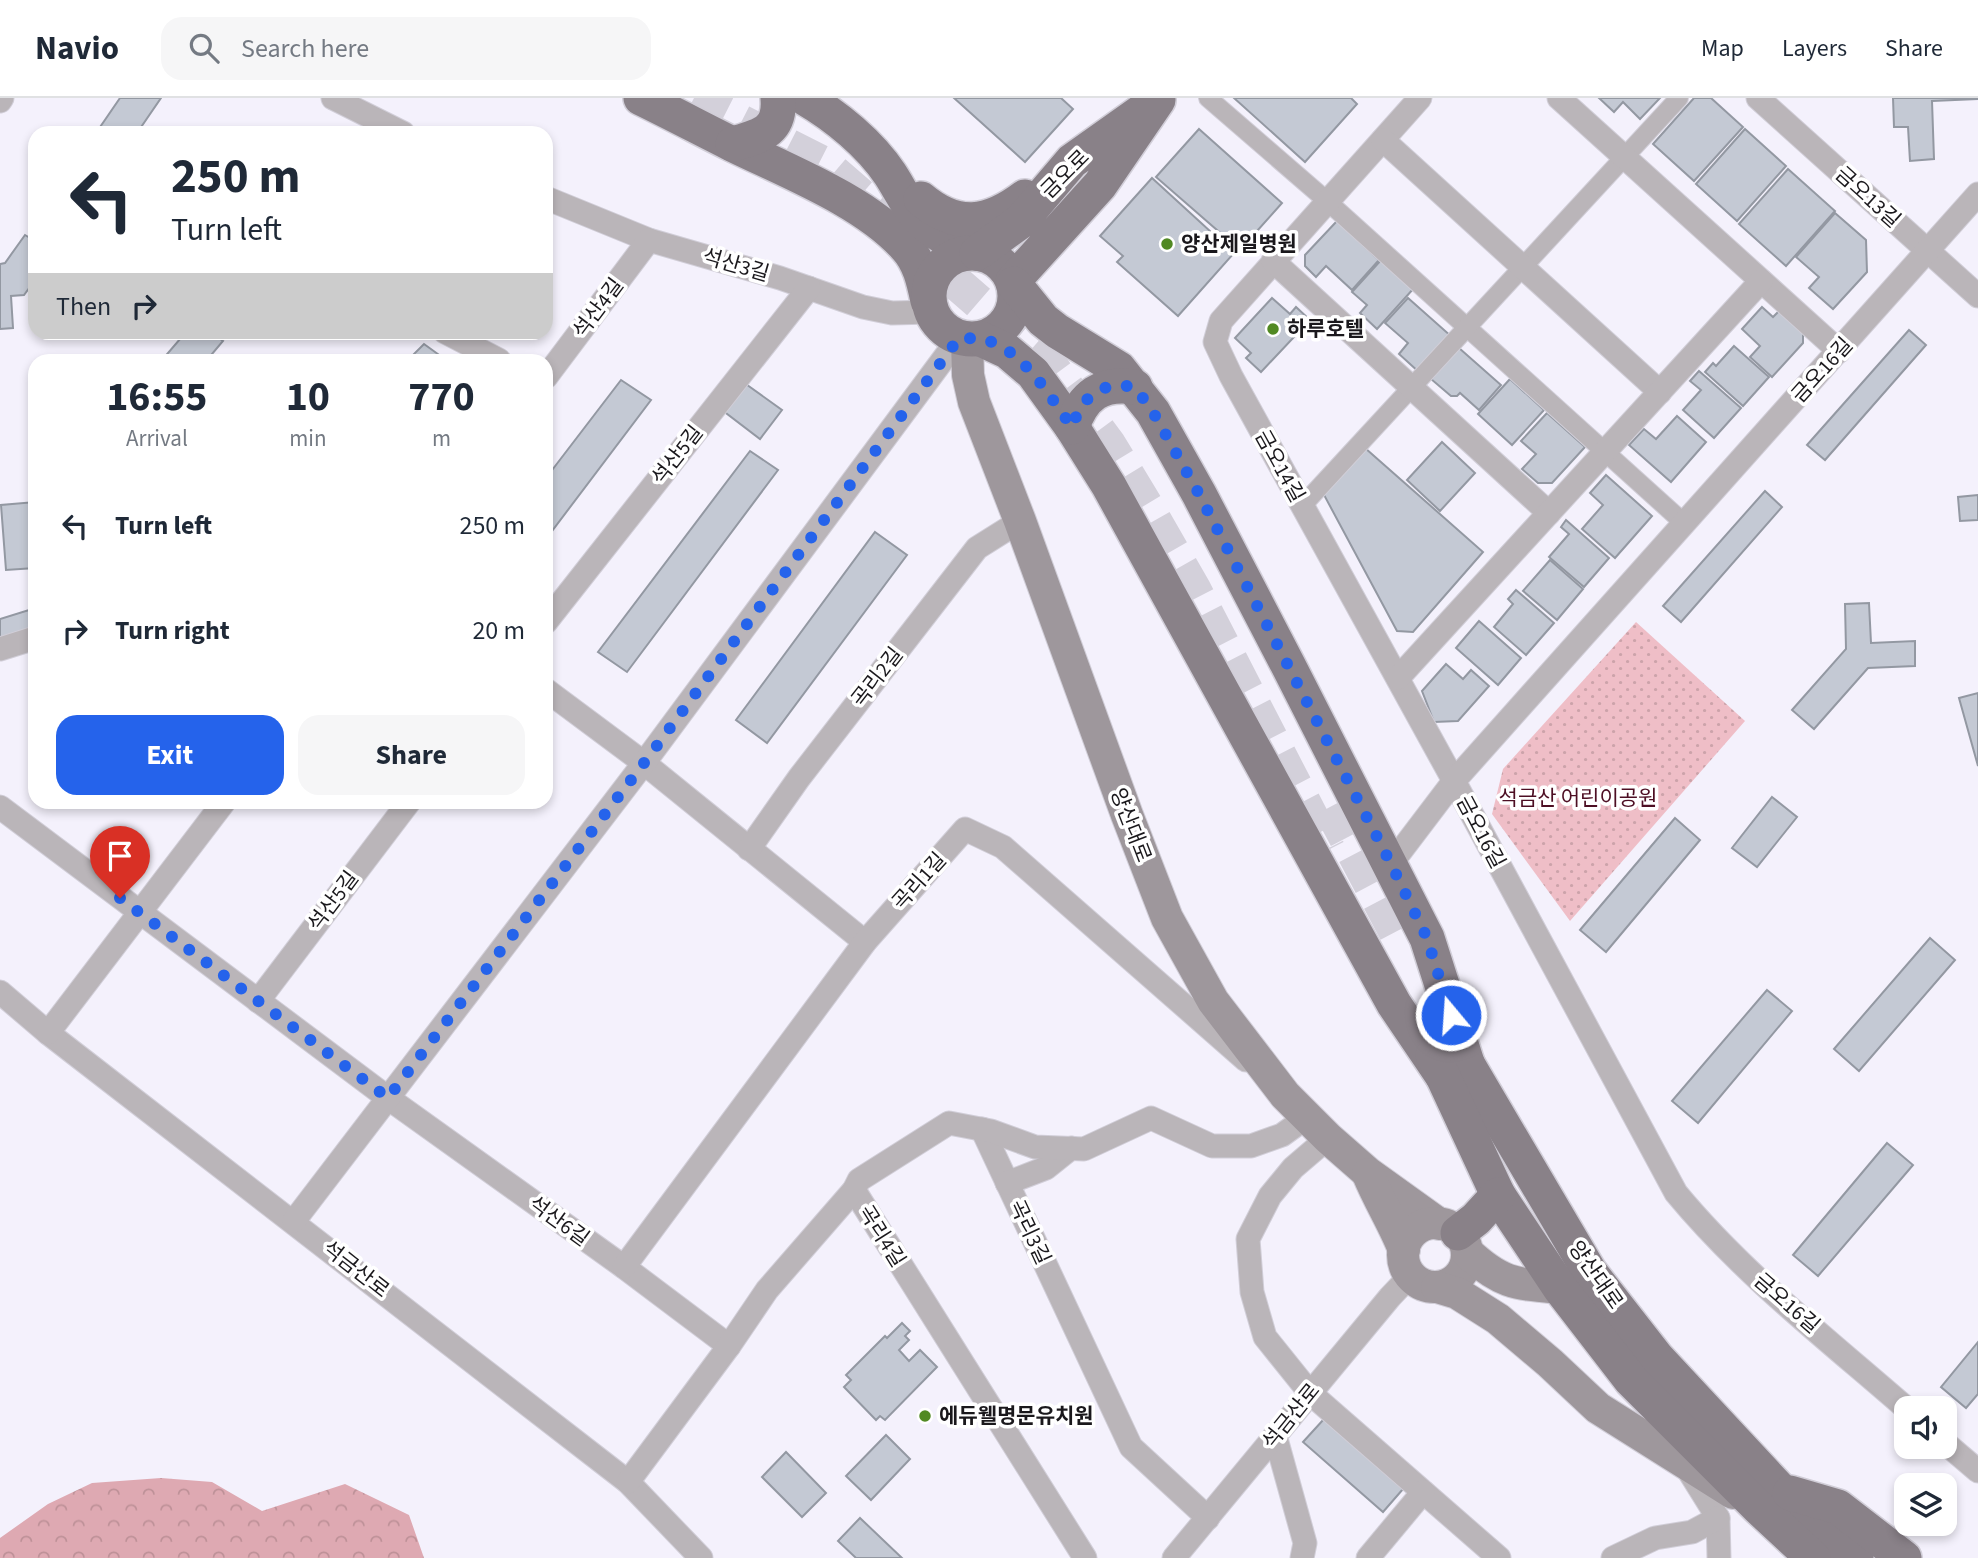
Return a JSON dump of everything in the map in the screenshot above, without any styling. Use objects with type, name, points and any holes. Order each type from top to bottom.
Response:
[{"type":"main road","points":[[641,98],[792,171],[851,204],[889,231],[907,248],[919,266],[930,307],[938,323],[947,332],[1007,351],[1033,373],[1072,427],[1109,486],[1394,1004],[1455,1071]]},
{"type":"main road","points":[[733,144],[761,136],[769,129],[779,110],[778,98]]},
{"type":"main road","points":[[805,98],[821,107],[857,137],[889,172],[925,202],[955,219],[997,216],[1072,162]]},
{"type":"main road","name":"금오로","points":[[974,253],[1021,220],[1072,162],[1159,99]]},
{"type":"main road","name":"금오로","points":[[1013,283],[1100,185],[1159,99]]},
{"type":"main road","points":[[889,172],[919,219],[974,253],[999,262],[1043,320],[1127,378]]},
{"type":"main road","points":[[1073,215],[1047,265],[1046,292],[1052,305],[1094,340],[1153,412],[1199,494],[1427,938],[1455,1071]]},
{"type":"main road","points":[[930,307],[929,287],[935,274],[944,263],[956,255],[974,253]]},
{"type":"main road","points":[[969,339],[995,333],[1005,324],[1013,312],[1016,298],[1013,283]]},
{"type":"main road","name":"양산대로","points":[[969,339],[968,374],[974,402],[1126,815],[1167,918],[1213,1001],[1285,1095],[1368,1173],[1455,1236],[1479,1263],[1506,1281],[1560,1288]]},
{"type":"main road","points":[[1072,427],[1079,409],[1093,393],[1119,385],[1127,378]]},
{"type":"main road","name":"양산대로","points":[[1392,948],[1408,1003],[1590,1271],[1813,1558]]},
{"type":"main road","name":"양산대로","points":[[1455,1071],[1499,1195],[1560,1288],[1631,1380],[1769,1499],[1856,1558]]},
{"type":"main road","points":[[1368,1173],[1379,1200],[1417,1271],[1498,1319],[1598,1408],[1683,1462],[1769,1499],[1838,1507],[1904,1558]]},
{"type":"main road","points":[[1455,1236],[1499,1195]]},
{"type":"main road","points":[[1417,1271],[1413,1233],[1420,1227],[1455,1236]]},
{"type":"main road","points":[[1417,1271],[1456,1280],[1467,1263],[1455,1236]]},
{"type":"street","points":[[333,98],[389,126]]},
{"type":"street","points":[[1208,98],[1327,201],[1685,524]]},
{"type":"street","name":"금오14길","points":[[1420,98],[1221,320],[1215,342],[1230,376],[1454,781]]},
{"type":"street","points":[[1559,98],[1839,351]]},
{"type":"street","points":[[1302,506],[1679,98]]},
{"type":"street","name":"금오13길","points":[[1758,98],[1978,296]]},
{"type":"street","points":[[1382,140],[1660,392]]},
{"type":"street","name":"금오16길","points":[[1894,1398],[1708,1233],[1676,1193],[1454,781],[1978,194]]},
{"type":"street","name":"석산3길","points":[[553,201],[649,240],[863,307],[892,313],[930,307]]},
{"type":"street","name":"석산4길","points":[[553,368],[649,240]]},
{"type":"street","points":[[1273,261],[1549,513]]},
{"type":"street","points":[[1398,678],[1761,281]]},
{"type":"street","name":"석산5길","points":[[553,613],[809,288]]},
{"type":"street","points":[[294,1221],[969,339]]},
{"type":"street","points":[[460,340],[487,354]]},
{"type":"street","name":"곡리2길","points":[[749,849],[799,778],[977,548],[1020,521]]},
{"type":"street","points":[[0,649],[28,640]]},
{"type":"street","points":[[553,695],[644,763],[865,942]]},
{"type":"street","points":[[1391,864],[1454,781]]},
{"type":"street","points":[[0,807],[388,1098]]},
{"type":"street","points":[[48,1033],[219,809]]},
{"type":"street","name":"석산5길","points":[[258,1001],[404,809]]},
{"type":"street","name":"곡리1길","points":[[624,1267],[865,942],[965,829],[1003,847],[1285,1095]]},
{"type":"street","name":"석금산로","points":[[0,992],[48,1033],[628,1482],[701,1558]]},
{"type":"street","name":"석산6길","points":[[388,1098],[624,1267],[729,1346]]},
{"type":"street","name":"곡리3길","points":[[1208,1518],[1131,1447],[1007,1183],[1046,1168],[1071,1148],[1084,1149],[1151,1118],[1212,1146],[1251,1146],[1317,1127]]},
{"type":"street","points":[[854,1190],[859,1180],[949,1123],[982,1129],[1035,1147],[1071,1148]]},
{"type":"street","points":[[1317,1127],[1293,1168],[1270,1196],[1248,1239],[1252,1292],[1265,1337],[1310,1393],[1499,1558]]},
{"type":"street","points":[[982,1129],[1007,1183]]},
{"type":"street","name":"곡리4길","points":[[628,1482],[767,1290],[854,1190],[1085,1558]]},
{"type":"street","name":"석금산로","points":[[1174,1558],[1310,1393],[1417,1271]]},
{"type":"street","points":[[1275,1435],[1305,1543],[1302,1558]]},
{"type":"street","points":[[1957,1452],[1978,1471]]},
{"type":"street","points":[[1683,1462],[1718,1518],[1719,1558]]},
{"type":"street","points":[[1368,1558],[1423,1492]]},
{"type":"street","points":[[1614,1558],[1655,1538],[1692,1532],[1718,1518]]},
{"type":"green space","name":"석금산 어린이공원","points":[[1636,622],[1745,721],[1570,921],[1492,814],[1503,769]]},
{"type":"green space","points":[[161,1478],[212,1482],[262,1511],[345,1484],[409,1515],[424,1558],[0,1558],[0,1538],[48,1504],[92,1483]]},
{"type":"building","points":[[120,98],[161,98],[142,126],[101,126]]},
{"type":"building","points":[[954,98],[1061,98],[1073,109],[1025,162]]},
{"type":"building","points":[[1234,98],[1351,98],[1357,104],[1305,162]]},
{"type":"building","points":[[1599,98],[1660,98],[1640,119],[1623,102],[1614,112]]},
{"type":"building","points":[[1694,98],[1711,98],[1743,127],[1694,181],[1653,144]]},
{"type":"building","points":[[1893,98],[1978,99],[1932,101],[1934,159],[1910,161],[1908,127],[1894,127]]},
{"type":"building","points":[[1199,129],[1282,203],[1240,250],[1156,177]]},
{"type":"building","points":[[1745,129],[1786,166],[1737,221],[1696,184]]},
{"type":"building","points":[[1788,169],[1835,211],[1786,266],[1739,224]]},
{"type":"building","name":"양산제일병원","points":[[1152,178],[1234,253],[1178,316],[1117,262],[1123,256],[1100,236]]},
{"type":"building","points":[[1835,213],[1866,240],[1867,272],[1833,309],[1809,288],[1819,277],[1796,257]]},
{"type":"building","points":[[1337,221],[1379,260],[1352,290],[1326,266],[1316,277],[1305,266],[1305,255]]},
{"type":"building","points":[[25,235],[28,237],[28,290],[24,295],[11,296],[13,328],[0,329],[0,264],[5,263]]},
{"type":"building","points":[[1382,259],[1414,288],[1377,329],[1360,313],[1367,305],[1352,292]]},
{"type":"building","name":"하루호텔","points":[[1272,298],[1290,314],[1296,307],[1310,320],[1261,372],[1246,358],[1251,353],[1235,338]]},
{"type":"building","points":[[1408,298],[1452,337],[1420,373],[1399,354],[1408,343],[1385,323]]},
{"type":"building","points":[[1762,307],[1773,317],[1783,307],[1803,325],[1803,343],[1772,377],[1750,357],[1760,346],[1742,329]]},
{"type":"building","points":[[1909,330],[1926,345],[1825,460],[1807,445]]},
{"type":"building","points":[[179,340],[223,341],[212,354],[167,354]]},
{"type":"building","points":[[424,344],[438,354],[414,354]]},
{"type":"building","points":[[1734,346],[1769,377],[1743,406],[1705,372],[1713,363],[1716,366]]},
{"type":"building","points":[[1459,348],[1501,385],[1479,410],[1460,393],[1451,396],[1431,379]]},
{"type":"building","points":[[1699,371],[1741,408],[1714,438],[1683,410],[1701,390],[1690,381]]},
{"type":"building","points":[[1510,379],[1544,410],[1512,445],[1478,414]]},
{"type":"building","points":[[621,380],[651,400],[553,530],[553,469]]},
{"type":"building","points":[[743,382],[782,410],[760,439],[722,410]]},
{"type":"building","points":[[1547,413],[1585,447],[1552,483],[1538,483],[1522,469],[1536,454],[1521,441]]},
{"type":"building","points":[[1677,416],[1706,442],[1671,482],[1629,445],[1644,429],[1656,439]]},
{"type":"building","points":[[1442,442],[1475,473],[1440,511],[1407,480]]},
{"type":"building","points":[[1365,448],[1483,552],[1413,632],[1397,631],[1323,493]]},
{"type":"building","points":[[750,451],[778,470],[627,672],[598,652]]},
{"type":"building","points":[[1606,475],[1652,516],[1615,558],[1582,529],[1603,505],[1590,493]]},
{"type":"building","points":[[1765,491],[1782,507],[1681,622],[1663,606]]},
{"type":"building","points":[[1978,495],[1978,520],[1960,521],[1958,497]]},
{"type":"building","points":[[28,503],[28,568],[6,570],[1,505]]},
{"type":"building","points":[[1566,520],[1609,558],[1584,587],[1549,557],[1569,534],[1561,527]]},
{"type":"building","points":[[875,532],[907,555],[767,743],[736,720]]},
{"type":"building","points":[[1550,560],[1583,589],[1557,620],[1523,591]]},
{"type":"building","points":[[1516,590],[1554,623],[1526,655],[1494,627],[1513,604],[1508,599]]},
{"type":"building","points":[[1869,603],[1871,643],[1915,641],[1915,666],[1868,668],[1814,729],[1792,710],[1846,649],[1845,604]]},
{"type":"building","points":[[28,610],[28,632],[0,642],[0,619]]},
{"type":"building","points":[[1479,621],[1521,658],[1498,685],[1456,648]]},
{"type":"building","points":[[1446,664],[1463,679],[1471,670],[1489,686],[1458,721],[1434,722],[1422,691]]},
{"type":"building","points":[[1978,693],[1978,766],[1959,698]]},
{"type":"building","points":[[1772,797],[1797,817],[1757,867],[1732,848]]},
{"type":"building","points":[[1675,818],[1700,840],[1606,952],[1580,930]]},
{"type":"building","points":[[1930,938],[1955,960],[1859,1071],[1834,1049]]},
{"type":"building","points":[[1767,990],[1792,1011],[1698,1123],[1672,1101]]},
{"type":"building","points":[[1887,1143],[1913,1165],[1818,1276],[1793,1255]]},
{"type":"building","points":[[902,1323],[910,1331],[905,1336],[909,1340],[899,1350],[909,1361],[920,1350],[937,1367],[885,1420],[880,1416],[876,1420],[844,1387],[851,1380],[846,1375]]},
{"type":"building","points":[[1978,1342],[1978,1394],[1966,1408],[1957,1400],[1957,1396],[1952,1396],[1941,1387]]},
{"type":"building","points":[[1324,1419],[1403,1489],[1383,1512],[1303,1442]]},
{"type":"building","points":[[886,1435],[910,1459],[871,1500],[846,1476]]},
{"type":"building","points":[[786,1452],[826,1493],[802,1517],[762,1477]]},
{"type":"building","points":[[860,1518],[902,1558],[856,1558],[838,1541]]},
{"type":"tunnel","points":[[694,98],[824,164],[1047,361],[1109,445],[1146,506],[1194,590],[1328,850]]},
{"type":"tunnel","points":[[1330,807],[1402,943]]},
{"type":"place","name":"양산제일병원","points":[[1167,244]]},
{"type":"place","name":"하루호텔","points":[[1273,329]]},
{"type":"place","name":"에듀웰명문유치원","points":[[925,1416]]},
{"type":"route","points":[[120,898],[388,1098],[644,763],[959,338],[981,339],[1021,361],[1033,373],[1072,427],[1079,409],[1093,393],[1119,385],[1135,387],[1153,412],[1199,494],[1391,864],[1427,938],[1451,1015]]}]
